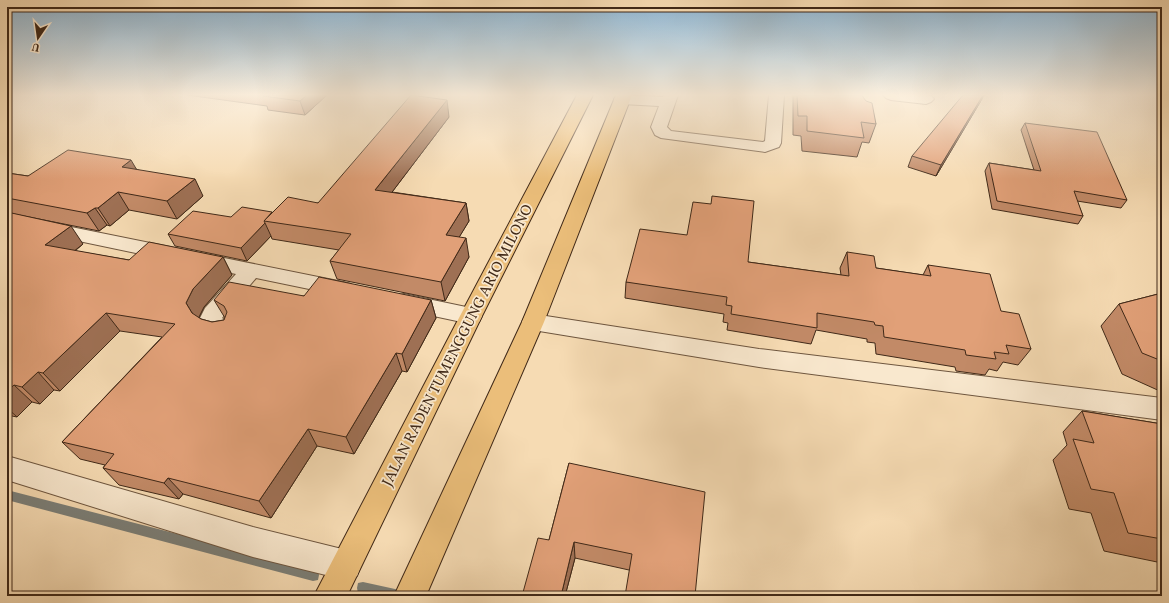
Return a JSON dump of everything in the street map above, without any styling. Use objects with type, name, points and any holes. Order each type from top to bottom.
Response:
[{"type":"highway","name":"JALAN RADEN TUMENGGUNG ARIO MILONO","points":[[337,582],[471,316],[570,123]]},
{"type":"highway","points":[[412,591],[533,322],[613,123]]},
{"type":"street","points":[[661,123],[660,127],[661,132],[667,135],[765,147],[773,143],[775,123]]},
{"type":"street","points":[[7,220],[364,294]]},
{"type":"street","points":[[225,331],[209,322],[213,314],[251,270]]},
{"type":"street","points":[[387,299],[471,316]]},
{"type":"street","points":[[533,322],[759,358],[1162,409]]},
{"type":"street","points":[[7,468],[253,542],[337,582]]},
{"type":"building","points":[[387,123],[428,123],[375,190],[466,203],[446,235],[466,238],[441,282],[330,261],[351,234],[264,221],[288,197],[318,203]]},
{"type":"building","points":[[807,123],[861,123],[864,138],[807,131]]},
{"type":"building","points":[[939,123],[966,123],[941,165],[912,156]]},
{"type":"building","points":[[1025,123],[1097,132],[1127,200],[1074,191],[1083,216],[997,201],[989,163],[1041,171]]},
{"type":"building","points":[[68,150],[131,160],[122,167],[195,179],[167,201],[118,192],[98,208],[95,208],[87,213],[7,198],[7,173],[28,176]]},
{"type":"building","points":[[712,196],[754,201],[748,262],[849,276],[847,252],[874,256],[876,268],[931,276],[928,265],[990,274],[1001,311],[1019,314],[1031,349],[1006,345],[1009,354],[994,352],[996,359],[966,355],[965,350],[884,337],[883,326],[875,325],[874,322],[817,313],[817,328],[731,314],[732,306],[726,305],[727,297],[626,282],[640,229],[687,235],[693,202],[711,204]]},
{"type":"building","points":[[242,207],[272,212],[264,221],[265,223],[241,248],[168,234],[193,211],[231,217]]},
{"type":"building","points":[[7,212],[71,226],[45,245],[129,260],[149,242],[223,257],[193,289],[186,303],[192,313],[201,319],[212,322],[224,320],[227,312],[224,306],[214,300],[229,282],[304,296],[319,277],[431,300],[402,354],[396,353],[346,437],[308,429],[259,501],[168,478],[164,483],[103,468],[114,454],[62,442],[175,324],[106,313],[43,373],[38,372],[22,387],[14,385],[7,391]]},
{"type":"building","points":[[1162,293],[1162,361],[1142,353],[1119,304]]},
{"type":"building","points":[[1082,411],[1162,424],[1162,539],[1128,533],[1114,493],[1091,489],[1073,439],[1094,443]]},
{"type":"building","points":[[569,463],[705,492],[695,596],[625,596],[632,554],[574,542],[561,596],[522,596],[538,538],[549,540]]},
{"type":"waterway","points":[[7,495],[313,575]]},
{"type":"waterway","points":[[363,588],[395,596]]}]
